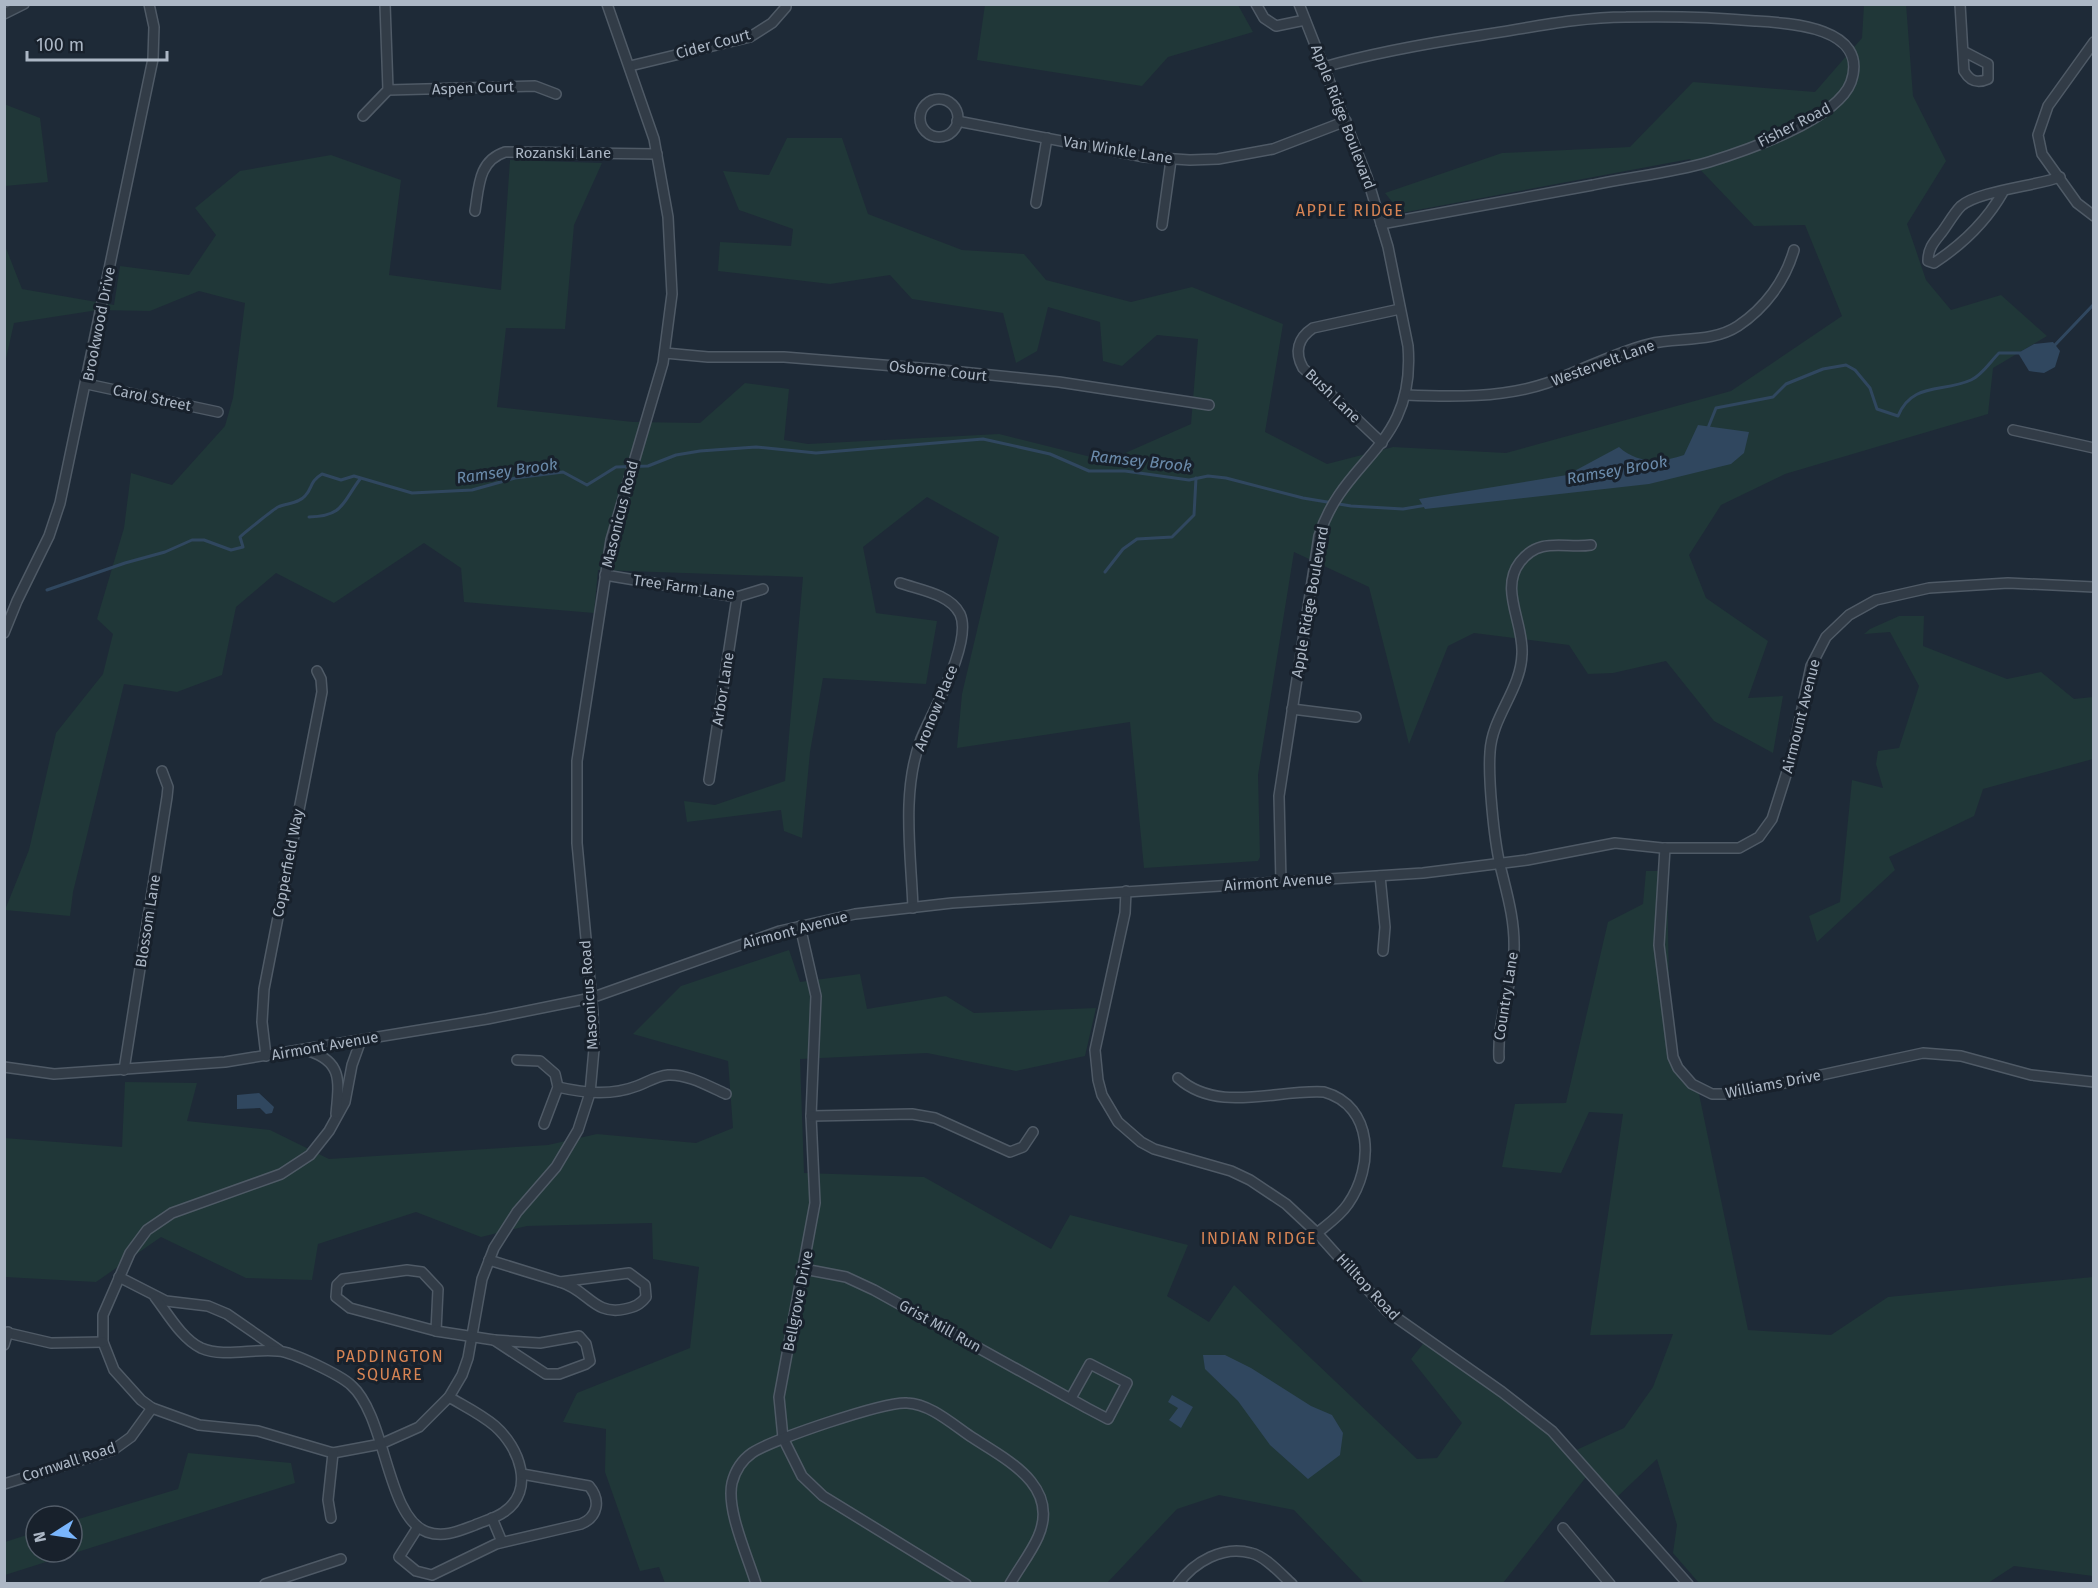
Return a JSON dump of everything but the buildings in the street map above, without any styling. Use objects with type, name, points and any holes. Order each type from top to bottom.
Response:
[{"type":"street","points":[[4,15],[24,4]]},
{"type":"street","name":"Brookwood Drive","points":[[4,633],[54,523],[72,455],[153,58],[154,27],[149,4]]},
{"type":"street","points":[[363,116],[388,90],[385,4]]},
{"type":"street","name":"Masonicus Road","points":[[361,1040],[352,1065],[345,1102],[321,1143],[297,1166],[172,1213],[159,1221],[138,1242],[119,1277],[103,1315],[103,1342],[114,1370],[141,1400],[152,1408],[199,1425],[258,1431],[333,1453],[381,1444],[420,1427],[449,1396],[462,1375],[489,1260],[506,1228],[568,1151],[579,1130],[590,1093],[594,1049],[577,843],[576,780],[605,575],[616,518],[665,353],[672,294],[671,246],[657,154],[649,121],[607,4]]},
{"type":"street","points":[[1256,4],[1264,18],[1276,26],[1305,20]]},
{"type":"street","name":"Apple Ridge Boulevard","points":[[1281,883],[1279,796],[1319,536],[1324,520],[1340,492],[1382,443],[1399,416],[1406,395],[1410,365],[1381,224],[1346,121],[1299,4]]},
{"type":"street","points":[[1960,4],[1963,51]]},
{"type":"street","name":"Cider Court","points":[[630,66],[750,37],[772,23],[786,7]]},
{"type":"street","name":"Fisher Road","points":[[1324,67],[1363,56],[1432,43],[1566,22],[1625,16],[1718,18],[1785,23],[1832,34],[1850,56],[1851,80],[1840,100],[1820,115],[1738,153],[1678,170],[1381,224]]},
{"type":"street","points":[[2092,49],[2048,106],[2038,135],[2042,154],[2077,203],[2094,216]]},
{"type":"street","name":"Aspen Court","points":[[388,90],[535,86],[556,94]]},
{"type":"street","points":[[944,100],[956,111],[957,121],[951,133],[941,137],[926,132],[920,117],[928,102],[944,100]]},
{"type":"street","name":"Van Winkle Lane","points":[[957,121],[1171,160],[1218,159],[1250,154],[1300,141],[1346,121]]},
{"type":"street","points":[[1036,203],[1047,138]]},
{"type":"street","name":"Rozanski Lane","points":[[475,211],[480,178],[486,164],[495,156],[505,152],[657,154]]},
{"type":"street","points":[[1162,225],[1171,160]]},
{"type":"street","points":[[2003,192],[1979,227],[1952,251],[1934,263],[1928,261],[1931,245],[1961,207],[1970,201],[2003,192],[2060,177]]},
{"type":"street","name":"Westervelt Lane","points":[[1406,395],[1441,396],[1526,389],[1631,349],[1661,342],[1724,333],[1738,326],[1777,289],[1788,271],[1794,250]]},
{"type":"street","name":"Bush Lane","points":[[1382,443],[1303,368],[1299,361],[1298,346],[1306,333],[1313,328],[1400,309]]},
{"type":"street","name":"Osborne Court","points":[[665,353],[708,357],[784,357],[932,369],[1059,382],[1209,405]]},
{"type":"street","name":"Carol Street","points":[[87,384],[218,412]]},
{"type":"street","points":[[2013,430],[2094,448]]},
{"type":"street","name":"Country Lane","points":[[1499,1058],[1499,1027],[1513,968],[1514,948],[1510,899],[1500,863],[1490,750],[1497,720],[1516,684],[1522,655],[1520,622],[1512,600],[1512,580],[1521,561],[1536,548],[1556,543],[1591,545]]},
{"type":"street","name":"Tree Farm Lane","points":[[605,575],[737,597],[763,589]]},
{"type":"street","name":"Airmount Avenue","points":[[1598,848],[1615,843],[1665,848],[1739,848],[1759,837],[1766,829],[1792,756],[1811,666],[1826,637],[1843,620],[1862,607],[1890,596],[1968,585],[2054,583],[2094,587]]},
{"type":"street","name":"Aronow Place","points":[[900,584],[950,602],[959,612],[962,622],[957,654],[921,741],[913,771],[910,795],[913,908]]},
{"type":"street","name":"Arbor Lane","points":[[709,780],[737,597]]},
{"type":"street","name":"Copperfield Way","points":[[266,1056],[262,1022],[264,989],[322,692],[321,679],[317,671]]},
{"type":"street","points":[[1292,710],[1356,717]]},
{"type":"street","name":"Blossom Lane","points":[[124,1070],[167,797],[168,787],[162,771]]},
{"type":"street","name":"Airmont Avenue","points":[[4,1067],[54,1074],[124,1070],[266,1056],[526,1012],[591,998],[800,926],[855,914],[1126,891],[1380,876],[1500,863],[1598,848]]},
{"type":"street","name":"Williams Drive","points":[[1665,848],[1659,945],[1673,1057],[1683,1076],[1701,1090],[1712,1094],[1733,1094],[1923,1053],[1961,1056],[2031,1075],[2094,1082]]},
{"type":"street","points":[[1380,876],[1385,927],[1383,951]]},
{"type":"street","name":"Hilltop Road","points":[[1126,891],[1125,913],[1095,1050],[1098,1080],[1109,1109],[1123,1127],[1141,1142],[1169,1155],[1207,1163],[1250,1180],[1286,1204],[1317,1233],[1387,1311],[1502,1392],[1551,1431],[1688,1584]]},
{"type":"street","name":"Bellgrove Drive","points":[[800,926],[816,996],[811,1116],[815,1203],[779,1397],[783,1438],[802,1476],[823,1496],[966,1584]]},
{"type":"street","name":"Masonicus Road","points":[[306,1050],[324,1056],[332,1062],[339,1087],[335,1120]]},
{"type":"street","points":[[517,1060],[540,1061],[555,1074],[558,1087],[544,1124]]},
{"type":"street","points":[[558,1087],[590,1093],[621,1091],[668,1076],[686,1077],[726,1094]]},
{"type":"street","points":[[1178,1078],[1197,1092],[1207,1095],[1250,1097],[1324,1092],[1335,1095],[1352,1107],[1363,1126],[1365,1137],[1359,1181],[1347,1205],[1317,1233]]},
{"type":"street","points":[[811,1116],[912,1114],[935,1118],[1010,1152],[1023,1147],[1033,1132]]},
{"type":"street","points":[[489,1260],[560,1282],[574,1286],[591,1301],[609,1311],[637,1306],[646,1298],[647,1291],[638,1277],[629,1273],[560,1282]]},
{"type":"street","name":"Grist Mill Run","points":[[804,1269],[846,1277],[874,1290],[1108,1419],[1127,1383],[1090,1364],[1071,1398]]},
{"type":"street","points":[[436,1331],[438,1289],[422,1272],[407,1270],[343,1279],[336,1285],[336,1297],[343,1305],[436,1331],[494,1340],[540,1343],[579,1336],[586,1344],[591,1357],[586,1364],[560,1374],[546,1374],[494,1340]]},
{"type":"street","points":[[119,1277],[155,1298],[184,1305],[208,1306],[227,1314],[279,1350],[340,1376],[352,1386],[371,1411],[398,1495],[418,1527],[437,1534],[452,1533],[504,1512],[520,1491],[522,1474],[515,1452],[504,1435],[494,1425],[449,1396]]},
{"type":"street","points":[[155,1298],[184,1334],[202,1348],[213,1351],[279,1350]]},
{"type":"street","points":[[4,1345],[6,1332],[51,1343],[103,1342]]},
{"type":"street","points":[[756,1584],[732,1506],[732,1484],[736,1473],[750,1455],[783,1438],[894,1403],[907,1402],[929,1409],[1022,1470],[1040,1494],[1043,1505],[1042,1527],[1010,1584]]},
{"type":"street","name":"Cornwall Road","points":[[4,1484],[113,1450],[131,1437],[152,1408]]},
{"type":"street","points":[[331,1518],[328,1500],[333,1453]]},
{"type":"street","points":[[418,1527],[399,1557],[425,1574],[440,1574],[484,1549],[502,1542],[581,1524],[596,1511],[596,1498],[588,1486],[522,1474]]},
{"type":"street","points":[[492,1518],[502,1542]]},
{"type":"street","points":[[1563,1528],[1610,1584]]},
{"type":"street","points":[[1178,1584],[1204,1560],[1227,1552],[1240,1551],[1253,1553],[1292,1584]]},
{"type":"street","points":[[265,1584],[341,1559]]},
{"type":"green space","points":[[1906,4],[1913,96],[1946,161],[1907,224],[1926,280],[1951,310],[2001,295],[2047,336],[1993,368],[1988,414],[1785,474],[1721,505],[1689,555],[1706,598],[1768,641],[1748,698],[1783,696],[1773,753],[1714,721],[1666,661],[1613,673],[1588,674],[1569,645],[1474,633],[1448,646],[1409,744],[1369,587],[1294,552],[1258,775],[1260,857],[1258,861],[1144,868],[1130,722],[957,748],[962,694],[999,537],[927,497],[863,547],[876,613],[937,621],[926,684],[823,678],[810,752],[802,838],[784,831],[781,810],[687,822],[684,801],[715,805],[785,781],[803,577],[598,570],[594,613],[464,602],[461,568],[424,543],[334,603],[276,573],[236,607],[222,675],[177,692],[124,684],[73,892],[70,916],[5,910],[29,850],[56,733],[103,674],[113,634],[97,619],[124,528],[131,473],[172,485],[225,426],[233,398],[245,303],[199,291],[150,311],[98,310],[14,323],[5,363],[4,243],[22,289],[114,305],[120,266],[189,275],[216,235],[195,208],[240,171],[331,155],[401,180],[389,275],[501,290],[510,160],[602,163],[574,225],[565,329],[506,328],[497,407],[633,422],[700,423],[745,383],[789,389],[784,440],[808,444],[999,434],[1107,461],[1191,424],[1198,339],[1157,335],[1122,366],[1103,361],[1100,322],[1048,307],[1037,351],[1016,363],[1003,313],[912,299],[890,275],[830,284],[718,271],[720,242],[791,246],[793,229],[739,210],[723,171],[769,175],[787,138],[842,138],[868,214],[962,250],[1024,254],[1046,280],[1131,302],[1192,287],[1283,324],[1265,432],[1327,464],[1393,447],[1506,453],[1731,391],[1842,316],[1805,225],[1754,226],[1690,159],[1401,213],[1385,193],[1502,153],[1630,147],[1693,82],[1815,92],[1862,38],[1864,5]]},
{"type":"green space","points":[[985,5],[1238,5],[1253,32],[1168,57],[1142,86],[977,60]]},
{"type":"green space","points":[[4,104],[40,118],[48,182],[5,186]]},
{"type":"green space","points":[[1899,616],[1924,616],[1923,646],[2007,679],[2041,672],[2074,699],[2093,697],[2093,759],[1983,789],[1974,816],[1889,857],[1895,870],[1817,942],[1809,916],[1840,902],[1852,780],[1883,788],[1876,764],[1878,751],[1899,748],[1919,686],[1890,632],[1864,634]]},
{"type":"green space","points":[[1646,871],[1667,871],[1670,1050],[1699,1094],[1748,1330],[1831,1335],[1888,1297],[2093,1277],[2093,1576],[2014,1566],[1988,1583],[1699,1583],[1673,1553],[1677,1525],[1657,1459],[1617,1497],[1590,1472],[1503,1583],[1364,1583],[1294,1510],[1219,1495],[1177,1509],[1107,1583],[665,1583],[659,1567],[640,1571],[605,1472],[606,1429],[563,1422],[577,1393],[690,1348],[699,1267],[653,1259],[652,1223],[527,1226],[481,1237],[416,1212],[318,1244],[312,1280],[246,1278],[161,1237],[96,1282],[5,1277],[4,1138],[122,1147],[125,1082],[197,1083],[187,1121],[270,1130],[329,1159],[548,1145],[597,1134],[696,1143],[733,1128],[728,1061],[633,1034],[681,986],[789,950],[800,982],[860,974],[867,1009],[946,996],[974,1013],[1096,1008],[1085,1056],[1016,1071],[927,1053],[800,1059],[804,1173],[924,1177],[1051,1249],[1070,1215],[1188,1245],[1167,1296],[1209,1322],[1234,1285],[1417,1459],[1437,1458],[1462,1423],[1411,1359],[1426,1340],[1572,1452],[1624,1428],[1653,1387],[1673,1334],[1590,1335],[1623,1114],[1589,1112],[1561,1173],[1502,1167],[1515,1104],[1566,1103],[1608,922],[1643,904]]},
{"type":"green space","points":[[188,1453],[291,1463],[295,1483],[84,1550],[84,1517],[178,1489]]},
{"type":"green space","points":[[24,1536],[24,1564],[40,1564],[5,1575],[5,1542]]},
{"type":"water","points":[[2053,342],[2060,351],[2055,367],[2044,373],[2029,371],[2018,353],[2034,344]]},
{"type":"water","points":[[1698,425],[1749,432],[1744,453],[1731,464],[1649,484],[1425,509],[1419,499],[1567,475],[1619,447],[1626,453],[1642,459],[1675,458],[1684,455]]},
{"type":"water","points":[[259,1093],[274,1107],[272,1113],[266,1114],[260,1108],[237,1109],[237,1095]]},
{"type":"water","points":[[1203,1355],[1225,1355],[1251,1368],[1311,1406],[1332,1415],[1343,1433],[1340,1455],[1308,1479],[1270,1445],[1238,1401],[1205,1369]]},
{"type":"water","points":[[1172,1395],[1193,1407],[1181,1428],[1169,1420],[1178,1408],[1168,1402]]},
{"type":"waterway","name":"Ramsey Brook","points":[[2054,346],[2094,304]]},
{"type":"waterway","name":"Ramsey Brook","points":[[1708,428],[1716,408],[1773,397],[1786,384],[1823,369],[1846,365],[1855,370],[1870,388],[1877,409],[1898,416],[1904,405],[1920,393],[1960,384],[1975,378],[1999,353],[2020,353]]},
{"type":"waterway","name":"Ramsey Brook","points":[[47,590],[165,552],[192,540],[204,540],[231,550],[243,547],[240,537],[278,507],[302,499],[322,474],[341,480],[354,476],[412,493],[472,490],[515,478],[563,472],[587,485],[616,467],[648,466],[676,455],[700,451],[756,447],[816,453],[983,439],[1050,454],[1089,471],[1125,471],[1189,480],[1208,476],[1226,478],[1303,498],[1351,506],[1403,509],[1427,505]]},
{"type":"waterway","points":[[1105,572],[1123,549],[1137,539],[1172,537],[1194,515],[1196,478]]},
{"type":"waterway","points":[[309,517],[336,511],[360,479]]},
{"type":"district","name":"APPLE RIDGE","points":[[1350,210]]},
{"type":"district","name":"INDIAN RIDGE","points":[[1259,1238]]},
{"type":"district","name":"PADDINGTON SQUARE","points":[[390,1365]]}]
